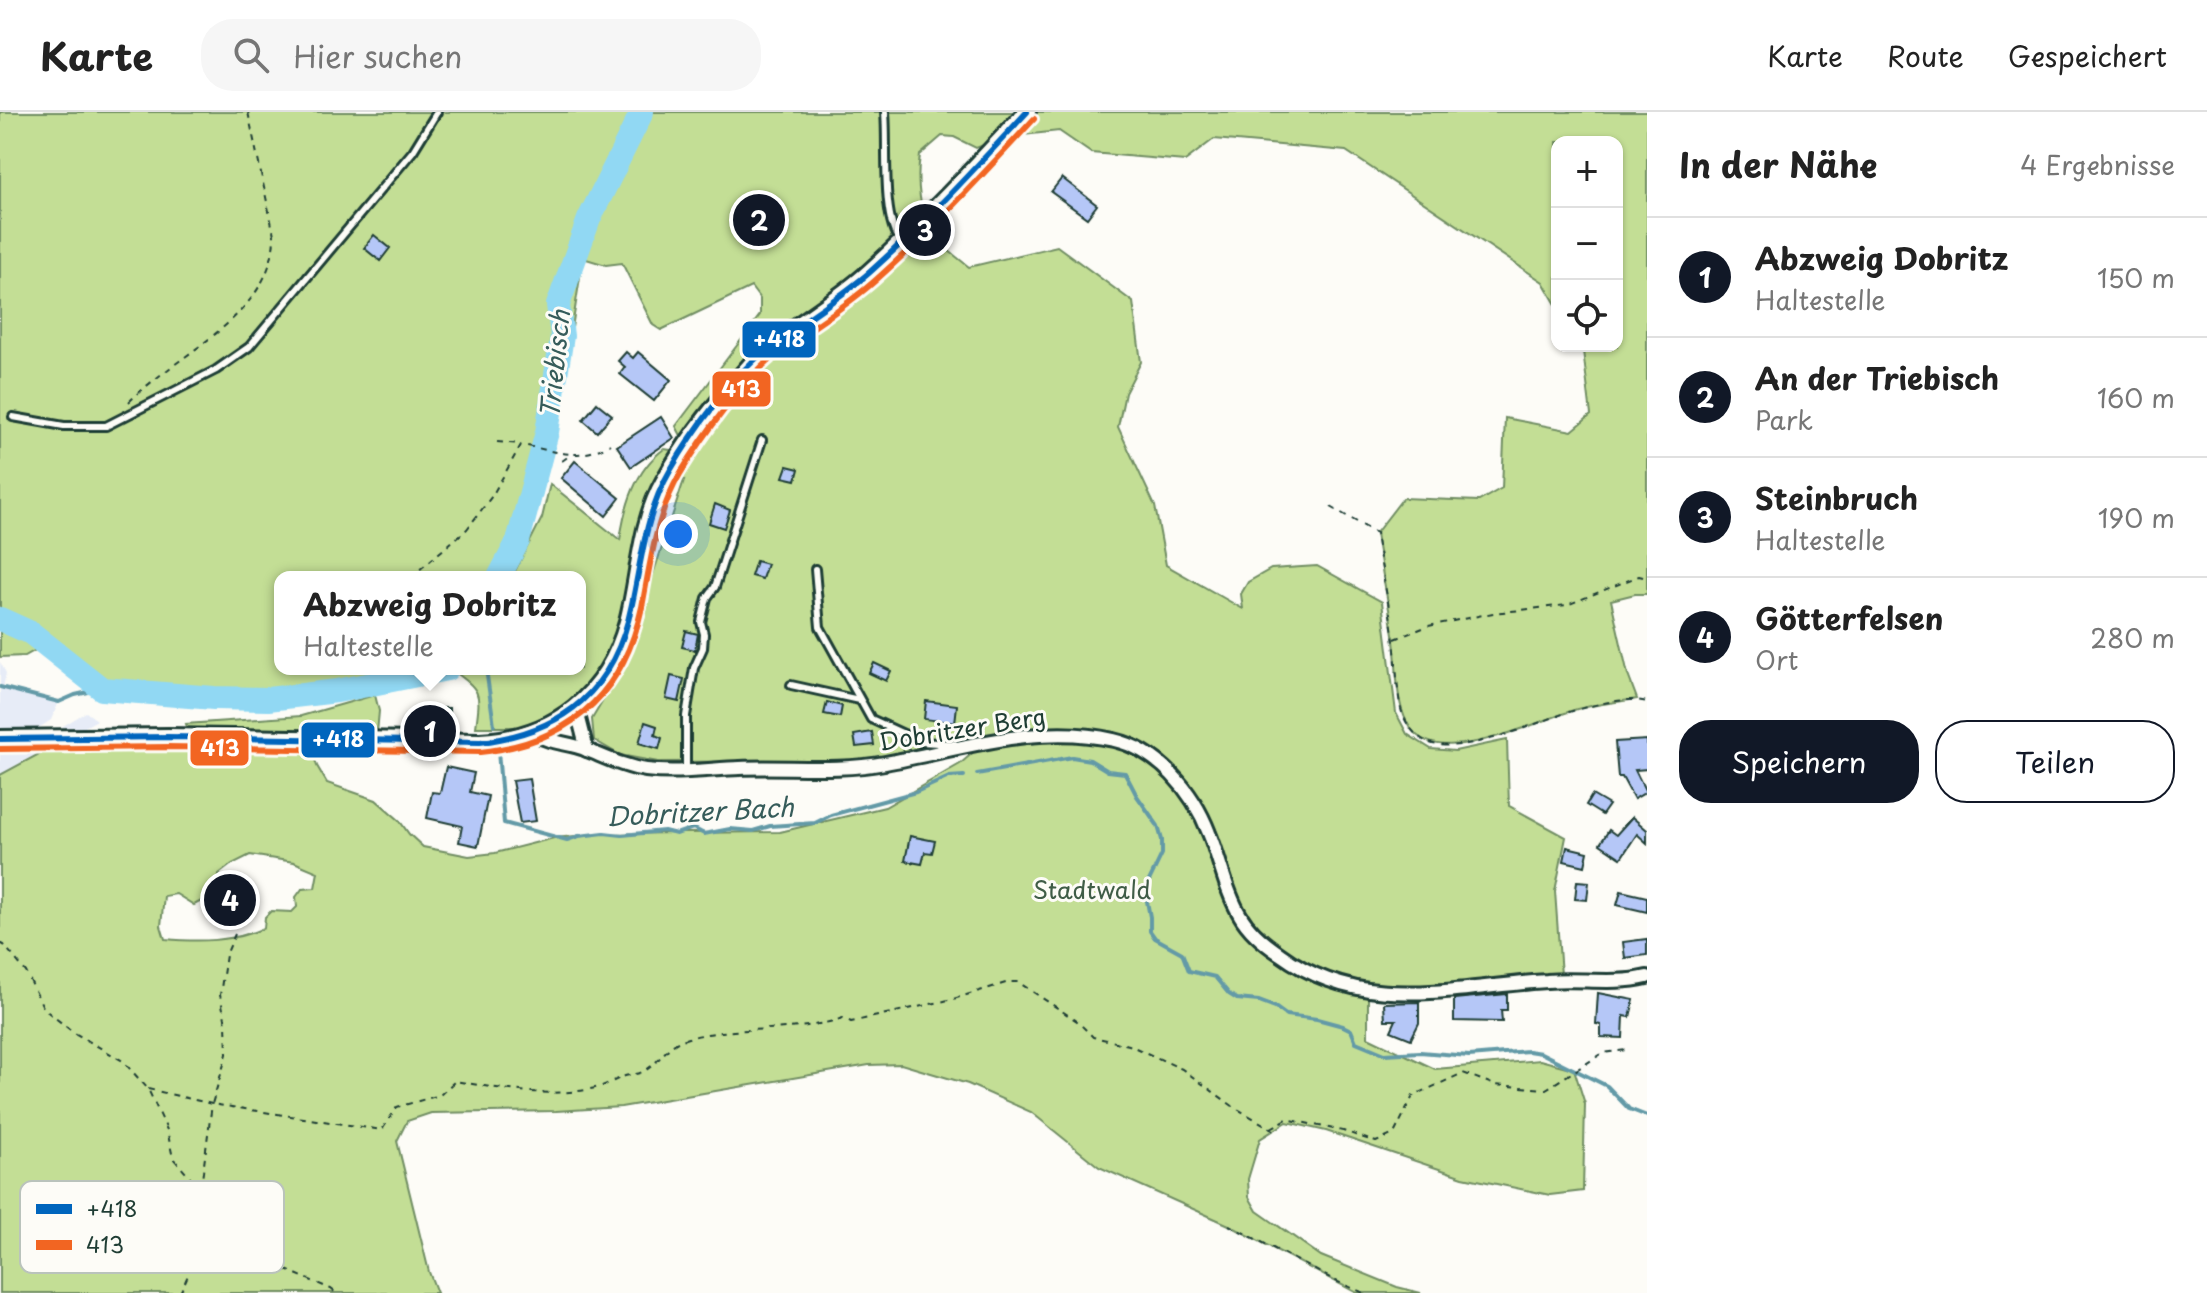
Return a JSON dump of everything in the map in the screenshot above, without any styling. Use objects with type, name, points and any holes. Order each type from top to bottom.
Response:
[{"type":"main road","points":[[0,739],[168,737],[480,742],[520,738],[534,733],[576,707],[605,675],[628,622],[650,515],[662,485],[709,412],[765,350],[837,300],[901,242],[1027,112]]},
{"type":"street","points":[[576,707],[587,750]]},
{"type":"street","name":"Dobritzer Berg","points":[[534,733],[544,740],[571,744],[629,767],[664,771],[850,768],[1021,736],[1060,734],[1111,739],[1143,750],[1176,779],[1195,805],[1210,834],[1240,915],[1271,948],[1320,979],[1366,991],[1396,994],[1545,981],[1647,977]]},
{"type":"lane","points":[[13,417],[64,426],[106,426],[216,370],[249,347],[413,151],[437,112]]},
{"type":"lane","points":[[885,112],[888,206],[893,233],[901,242]]},
{"type":"lane","points":[[686,770],[686,716],[694,668],[703,648],[701,622],[762,440]]},
{"type":"lane","points":[[815,569],[820,627],[871,719],[921,742],[966,745]]},
{"type":"lane","points":[[791,685],[859,700]]},
{"type":"path","points":[[106,426],[140,391],[193,352],[242,309],[263,277],[274,252],[274,235],[248,112]]},
{"type":"path","points":[[497,442],[570,455],[594,453],[610,444]]},
{"type":"path","points":[[418,571],[456,541],[474,521],[521,445]]},
{"type":"path","points":[[562,461],[570,455]]},
{"type":"path","points":[[1331,507],[1376,533],[1394,639],[1401,711],[1412,731],[1431,743],[1454,745],[1506,734],[1579,708],[1637,699],[1647,702]]},
{"type":"path","points":[[1394,639],[1428,626],[1493,613],[1567,605],[1639,576],[1647,578]]},
{"type":"path","points":[[202,1181],[212,1104],[227,1054],[226,1023],[220,995],[226,955],[235,934]]},
{"type":"path","points":[[0,943],[26,972],[44,1009],[73,1032],[123,1061],[148,1089],[167,1130],[173,1158],[193,1181]]},
{"type":"path","points":[[148,1089],[212,1104],[382,1130],[397,1107],[440,1095],[455,1081],[512,1091],[573,1091],[641,1074],[659,1061],[667,1047],[682,1039],[714,1033],[825,1024],[843,1018],[851,1022],[1018,982],[1077,1021],[1093,1037],[1129,1045],[1182,1069],[1272,1130],[1287,1119],[1376,1142],[1394,1134],[1413,1096],[1463,1073],[1495,1085],[1546,1089],[1603,1053],[1627,1050]]},
{"type":"path","points":[[1229,1225],[1364,1293]]},
{"type":"path","points":[[284,1269],[336,1293]]},
{"type":"path","points":[[180,1293],[189,1273]]},
{"type":"shaded area","points":[[0,662],[6,673],[3,688],[59,702],[51,720],[22,739],[0,739]]},
{"type":"shaded area","points":[[86,712],[97,720],[0,775],[0,755],[10,750],[19,753]]},
{"type":"green space","name":"Stadtwald","points":[[0,112],[1647,112],[1647,594],[1611,600],[1628,675],[1637,699],[1577,709],[1516,731],[1467,744],[1444,745],[1425,740],[1411,729],[1406,719],[1399,698],[1394,641],[1376,533],[1403,498],[1479,501],[1502,488],[1505,418],[1572,431],[1591,415],[1583,352],[1623,352],[1623,136],[1551,136],[1551,296],[1543,282],[1346,151],[1214,139],[1185,161],[1091,153],[1059,131],[1004,137],[976,148],[954,137],[942,136],[920,155],[919,188],[926,219],[918,226],[969,267],[1057,246],[1133,302],[1141,362],[1125,393],[1118,427],[1155,506],[1166,565],[1243,609],[1241,594],[1248,582],[1271,569],[1317,566],[1382,602],[1396,713],[1407,734],[1431,749],[1455,751],[1507,740],[1509,806],[1566,837],[1555,891],[1561,975],[1395,988],[1368,987],[1368,1037],[1435,1069],[1540,1060],[1574,1069],[1585,1104],[1583,1191],[1550,1195],[1463,1177],[1326,1131],[1287,1122],[1260,1139],[1248,1179],[1249,1197],[1257,1211],[1321,1256],[1397,1287],[1421,1293],[1357,1293],[1229,1225],[1099,1167],[1031,1112],[968,1084],[901,1064],[869,1065],[621,1107],[431,1113],[407,1121],[397,1141],[437,1293],[0,1293],[0,775],[54,746],[312,750],[327,783],[376,800],[423,847],[469,856],[495,853],[554,838],[596,834],[780,832],[885,807],[960,764],[993,735],[842,761],[658,762],[620,755],[594,740],[592,719],[622,669],[684,480],[662,485],[686,445],[676,426],[760,315],[760,299],[751,287],[661,330],[653,325],[622,263],[606,265],[583,258],[572,328],[562,336],[547,429],[533,489],[502,571],[274,571],[274,675],[417,675],[337,691],[268,699],[214,698],[102,689],[43,646],[25,656],[0,657]],"holes":[[[250,855],[294,862],[318,872],[315,888],[302,889],[296,897],[297,907],[292,912],[271,911],[265,917],[264,928],[240,936],[203,941],[165,939],[161,926],[164,896],[176,894],[194,905],[209,897],[219,884],[219,874]]]},
{"type":"green space","points":[[664,449],[678,451],[620,625],[601,669],[567,706],[529,727],[476,727],[477,693],[459,675],[586,675],[586,571],[515,571],[542,518],[550,484],[620,540],[633,490],[654,458]]},
{"type":"green space","points":[[375,695],[379,711],[377,733],[189,733],[186,724],[301,716]]},
{"type":"building","points":[[1062,178],[1097,205],[1087,218],[1051,192]]},
{"type":"building","points":[[374,235],[390,248],[380,261],[364,248]]},
{"type":"building","points":[[626,352],[633,358],[638,352],[671,380],[654,401],[620,374],[625,367],[618,361]]},
{"type":"building","points":[[597,403],[612,415],[597,432],[583,420]]},
{"type":"building","points":[[661,417],[674,438],[631,467],[617,446]]},
{"type":"building","points":[[575,461],[620,498],[606,516],[561,478]]},
{"type":"building","points":[[787,466],[799,469],[796,480],[783,477]]},
{"type":"building","points":[[715,504],[730,510],[724,528],[709,523]]},
{"type":"building","points":[[756,561],[767,564],[762,579],[751,576]]},
{"type":"building","points":[[686,631],[698,634],[695,650],[682,647]]},
{"type":"building","points":[[874,663],[891,671],[886,681],[869,673]]},
{"type":"building","points":[[671,676],[684,679],[679,702],[666,699]]},
{"type":"building","points":[[926,701],[957,705],[955,723],[924,719]]},
{"type":"building","points":[[827,702],[842,706],[840,717],[824,714]]},
{"type":"building","points":[[429,708],[449,708],[449,728],[428,728]]},
{"type":"building","points":[[645,722],[657,726],[655,735],[662,738],[659,749],[639,743]]},
{"type":"building","points":[[872,732],[874,745],[856,747],[854,735]]},
{"type":"building","points":[[1647,740],[1647,769],[1635,770],[1646,792],[1634,799],[1622,777],[1618,777],[1615,742]]},
{"type":"building","points":[[446,767],[474,773],[470,792],[488,796],[478,846],[459,842],[462,826],[427,818],[432,792],[440,793]]},
{"type":"building","points":[[529,779],[536,821],[520,823],[512,781]]},
{"type":"building","points":[[1592,795],[1609,805],[1602,815],[1586,805]]},
{"type":"building","points":[[1632,817],[1647,830],[1647,843],[1637,834],[1621,858],[1600,844],[1609,830],[1616,835]]},
{"type":"building","points":[[910,836],[935,841],[932,853],[925,852],[922,864],[905,861]]},
{"type":"building","points":[[1567,847],[1588,852],[1585,866],[1564,861]]},
{"type":"building","points":[[1577,881],[1589,882],[1587,900],[1575,899]]},
{"type":"building","points":[[1621,891],[1647,897],[1647,912],[1617,905]]},
{"type":"building","points":[[1647,939],[1647,955],[1625,958],[1623,942]]},
{"type":"building","points":[[1598,993],[1634,1000],[1630,1017],[1624,1016],[1623,1038],[1601,1037],[1601,1025],[1596,1024]]},
{"type":"building","points":[[1507,994],[1507,1010],[1501,1010],[1502,1022],[1454,1021],[1454,999]]},
{"type":"building","points":[[1419,1002],[1419,1023],[1411,1039],[1391,1031],[1396,1020],[1385,1020],[1384,1003]]},
{"type":"waterway","name":"Triebisch","points":[[502,571],[518,541],[547,432],[562,336],[558,305],[589,219],[642,112]]},
{"type":"waterway","name":"Triebisch","points":[[0,619],[31,633],[102,689],[268,699],[337,691],[417,675]]},
{"type":"waterway","name":"Dobritzer Bach","points":[[487,675],[494,725]]},
{"type":"waterway","points":[[0,687],[59,702],[102,689]]},
{"type":"waterway","name":"Dobritzer Bach","points":[[498,751],[504,823],[567,840],[604,833],[622,835],[664,831],[676,834],[693,828],[704,834],[730,829],[753,831],[770,826],[815,823],[831,815],[916,792],[949,777],[964,776]]},
{"type":"waterway","name":"Dobritzer Bach","points":[[977,774],[1072,757],[1090,760],[1108,771],[1125,773],[1158,826],[1162,840],[1162,854],[1148,883],[1146,896],[1150,931],[1155,938],[1182,953],[1189,971],[1215,977],[1237,999],[1259,1001],[1286,1015],[1343,1026],[1351,1030],[1356,1042],[1385,1054],[1420,1052],[1469,1056],[1528,1051],[1541,1053],[1607,1086],[1629,1109],[1647,1116]]},
{"type":"transit line","name":"+418","points":[[0,739],[168,737],[480,742],[510,737],[561,716],[582,701],[613,660],[632,604],[655,502],[679,455],[714,405],[741,373],[768,348],[858,282],[891,253],[1027,112]]},
{"type":"transit line","name":"413","points":[[0,749],[168,747],[480,752],[512,747],[540,738],[565,725],[587,709],[606,689],[621,666],[642,607],[655,538],[665,505],[680,474],[723,411],[775,355],[852,299],[898,260],[1034,119]]},
{"type":"place","name":"An der Triebisch","points":[[759,220]]},
{"type":"place","name":"Steinbruch","points":[[925,230]]},
{"type":"place","name":"Abzweig Dobritz","points":[[430,731]]},
{"type":"place","name":"Götterfelsen","points":[[230,900]]}]
